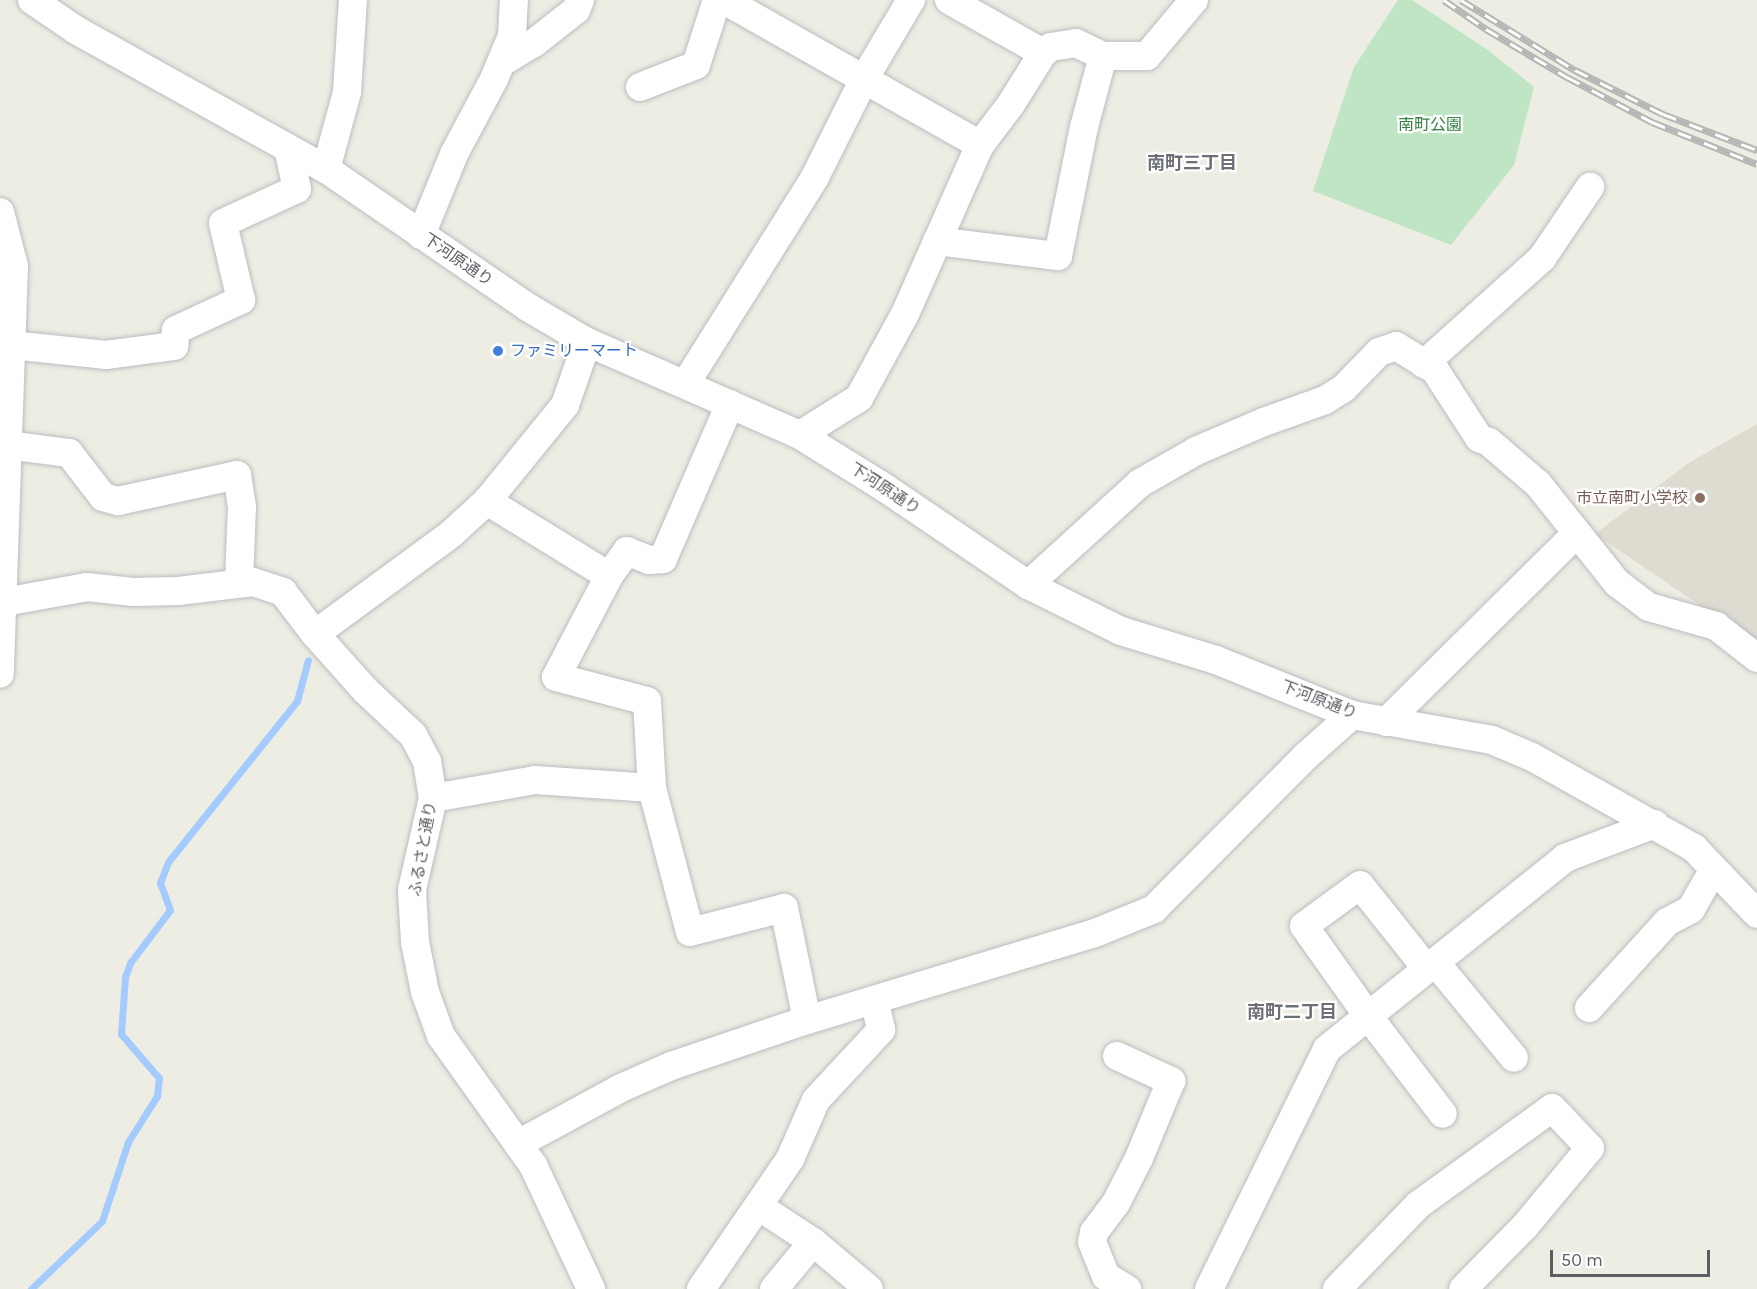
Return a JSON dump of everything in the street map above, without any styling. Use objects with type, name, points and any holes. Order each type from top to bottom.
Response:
[{"type":"street","name":"下河原通り","points":[[32,0],[76,30],[326,169],[529,308],[587,342],[686,383],[800,435],[885,488],[1028,585],[1121,632],[1216,660],[1352,715],[1492,740],[1532,757],[1655,824],[1694,848],[1757,914]]},
{"type":"street","points":[[326,169],[347,92],[353,0]]},
{"type":"street","points":[[421,234],[454,154],[502,62],[512,36],[514,0]]},
{"type":"street","points":[[502,62],[534,44],[576,10],[579,0]]},
{"type":"street","points":[[640,87],[696,65],[717,0]]},
{"type":"street","points":[[724,0],[980,145]]},
{"type":"street","points":[[686,383],[815,177],[864,80],[911,0]]},
{"type":"street","points":[[949,0],[1043,53]]},
{"type":"street","points":[[800,435],[859,398],[905,314],[980,145],[1011,105],[1043,53],[1051,47],[1076,43],[1103,56],[1147,56],[1194,0]]},
{"type":"street","points":[[937,241],[1058,256],[1084,127],[1103,56]]},
{"type":"street","points":[[11,345],[106,355],[174,346],[176,330],[241,300],[223,223],[297,189],[288,148]]},
{"type":"street","points":[[1424,364],[1542,258],[1590,187]]},
{"type":"street","points":[[0,212],[14,266],[0,674]]},
{"type":"street","points":[[315,634],[451,534],[487,501],[565,405],[587,342]]},
{"type":"street","points":[[1028,585],[1140,483],[1178,462],[1264,422],[1325,400],[1344,388],[1379,352],[1396,346],[1435,370],[1479,438],[1489,442],[1538,484],[1617,583],[1649,607],[1716,626],[1757,658]]},
{"type":"street","points":[[730,404],[663,559],[649,560],[627,551],[609,576],[556,677],[648,701],[652,788],[690,932],[784,908],[807,1020]]},
{"type":"street","points":[[7,445],[69,453],[103,497],[118,501],[237,476],[242,507],[239,584]]},
{"type":"street","points":[[487,501],[609,576]]},
{"type":"street","points":[[1386,722],[1576,534]]},
{"type":"street","name":"ふるさと通り","points":[[4,602],[87,587],[133,591],[178,591],[254,582],[283,592],[315,634],[366,691],[413,735],[427,760],[433,798],[412,890],[415,942],[425,992],[441,1036],[533,1165],[591,1289]]},
{"type":"street","points":[[518,1144],[611,1093],[671,1066],[807,1020],[1095,933],[1154,909],[1306,756],[1352,715]]},
{"type":"street","points":[[433,798],[535,780],[652,788]]},
{"type":"street","points":[[1209,1289],[1327,1049],[1565,858],[1655,824]]},
{"type":"street","points":[[1589,1008],[1667,922],[1691,909],[1714,869]]},
{"type":"street","points":[[1443,1114],[1368,1016],[1304,926],[1360,885],[1514,1058]]},
{"type":"street","points":[[701,1289],[789,1159],[816,1100],[881,1030],[875,1001]]},
{"type":"street","points":[[1117,1056],[1172,1081],[1139,1158],[1116,1203],[1094,1232],[1092,1242],[1106,1276],[1127,1289]]},
{"type":"street","points":[[1337,1289],[1418,1205],[1552,1108],[1590,1148],[1525,1226],[1463,1289]]},
{"type":"street","points":[[758,1206],[813,1242],[869,1289]]},
{"type":"street","points":[[774,1289],[813,1242]]},
{"type":"shaded area","name":"市立南町小学校","points":[[1757,424],[1757,644],[1595,534],[1690,462]]},
{"type":"green space","name":"南町公園","points":[[1398,0],[1412,0],[1488,50],[1534,87],[1514,165],[1451,245],[1313,191],[1354,67]]},
{"type":"waterway","points":[[31,1289],[102,1221],[128,1142],[157,1096],[159,1078],[121,1034],[125,977],[130,963],[170,910],[160,883],[168,862],[297,701],[308,660]]},
{"type":"railway","points":[[1444,0],[1486,29],[1567,77],[1652,122],[1757,164]]},
{"type":"railway","points":[[1461,0],[1575,70],[1663,114],[1757,150]]},
{"type":"place","name":"ファミリーマート","points":[[498,351]]},
{"type":"place","name":"市立南町小学校","points":[[1700,498]]},
{"type":"district","name":"南町三丁目","points":[[1192,163]]},
{"type":"district","name":"南町二丁目","points":[[1292,1012]]}]
